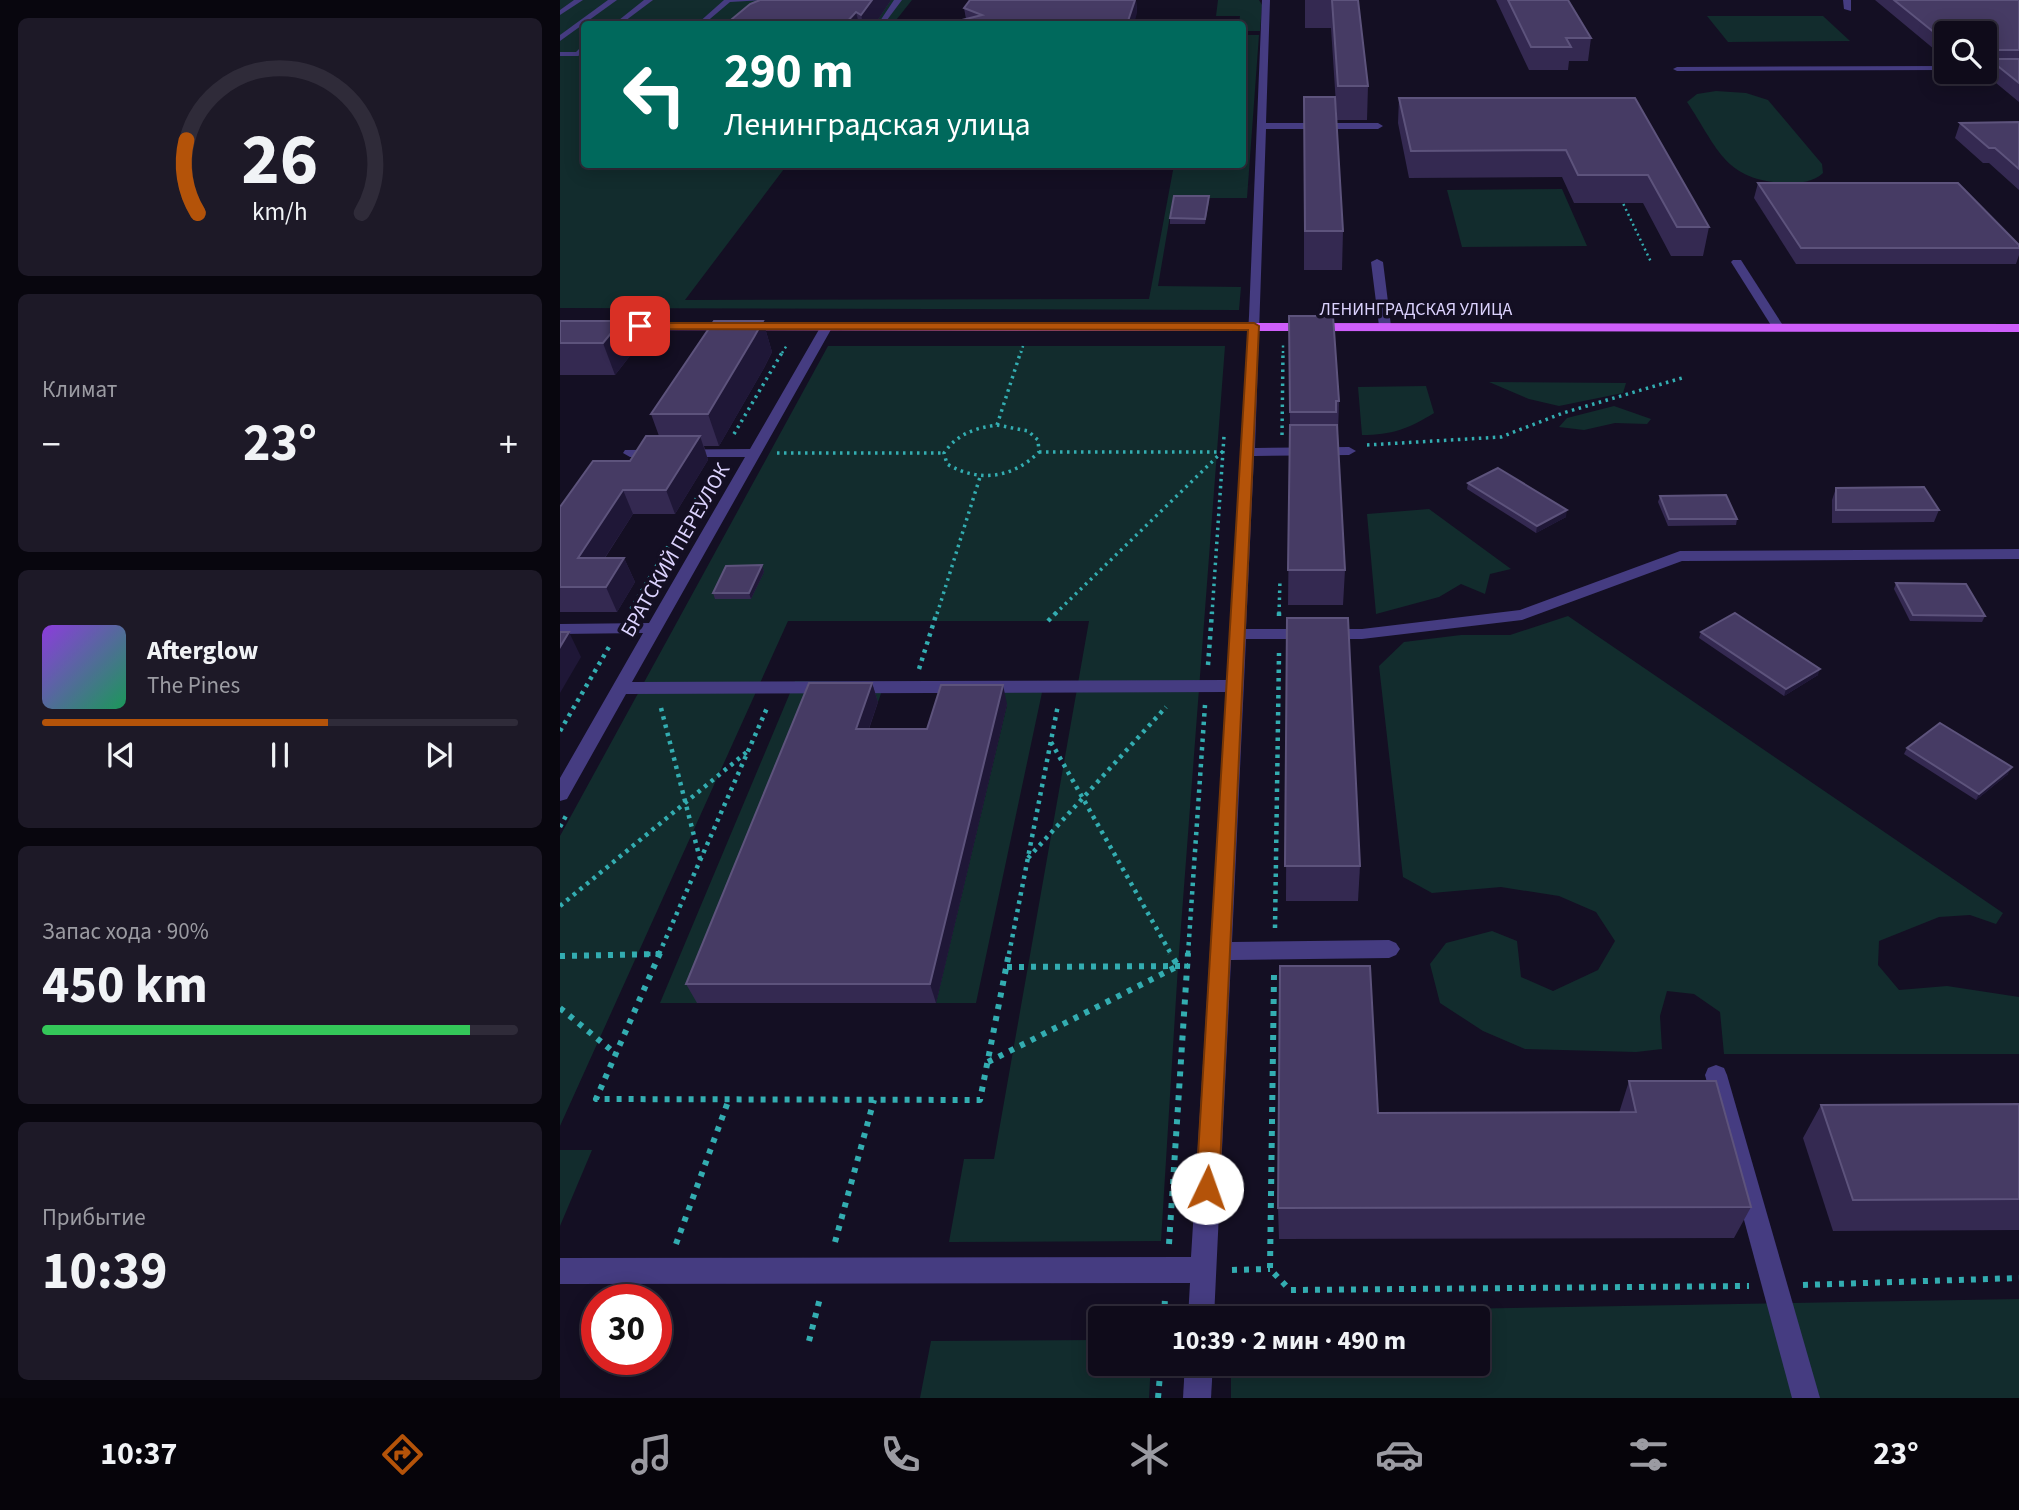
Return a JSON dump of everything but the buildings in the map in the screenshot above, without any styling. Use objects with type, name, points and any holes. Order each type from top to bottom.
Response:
[{"type":"main road","name":"ЛЕНИНГРАДСКАЯ УЛИЦА","points":[[560,326],[2019,328]]},
{"type":"street","points":[[560,13],[579,0]]},
{"type":"street","points":[[584,21],[613,0]]},
{"type":"street","points":[[621,21],[649,0]]},
{"type":"street","points":[[704,21],[728,0],[762,0]]},
{"type":"street","points":[[883,21],[898,0]]},
{"type":"street","points":[[1202,1306],[1254,326],[1266,0]]},
{"type":"street","points":[[1847,0],[1847,9]]},
{"type":"street","points":[[560,39],[581,24]]},
{"type":"street","points":[[560,54],[578,54],[581,52]]},
{"type":"street","points":[[1677,69],[1934,68]]},
{"type":"street","points":[[1262,126],[1378,126]]},
{"type":"street","points":[[1377,262],[1385,327]]},
{"type":"street","points":[[1737,262],[1778,327]]},
{"type":"street","name":"БРАТСКИЙ ПЕРЕУЛОК","points":[[560,794],[654,628],[760,453],[827,326]]},
{"type":"street","points":[[1247,452],[1356,448]]},
{"type":"street","points":[[630,453],[760,453]]},
{"type":"street","points":[[1237,634],[1362,635],[1522,615],[1680,556],[2019,554]]},
{"type":"street","points":[[560,629],[654,628]]},
{"type":"street","points":[[620,688],[1234,686]]},
{"type":"street","points":[[1220,951],[1389,949]]},
{"type":"street","points":[[1716,1075],[1806,1398]]},
{"type":"street","points":[[560,1271],[1203,1270]]},
{"type":"street","points":[[1197,1398],[1198,1376]]},
{"type":"path","points":[[1619,195],[1651,262]]},
{"type":"path","points":[[997,425],[1025,340]]},
{"type":"path","points":[[1282,452],[1283,341]]},
{"type":"path","points":[[1356,448],[1501,437],[1563,413],[1682,378]]},
{"type":"path","points":[[997,425],[1028,431],[1038,439],[1039,452],[1030,463],[1021,468],[1000,475],[981,476],[956,471],[947,464],[944,453],[950,442],[961,434],[997,425]]},
{"type":"path","points":[[1039,452],[1223,452]]},
{"type":"path","points":[[1048,621],[1223,452]]},
{"type":"path","points":[[1165,1306],[1223,452]]},
{"type":"path","points":[[760,453],[944,453]]},
{"type":"path","points":[[919,669],[981,476]]},
{"type":"path","points":[[1028,859],[1185,686]]},
{"type":"path","points":[[776,688],[596,1099],[980,1100],[1061,687]]},
{"type":"path","points":[[655,688],[701,860]]},
{"type":"path","points":[[1051,741],[1178,966]]},
{"type":"path","points":[[560,906],[748,750]]},
{"type":"path","points":[[560,956],[660,954]]},
{"type":"path","points":[[988,1062],[1178,966]]},
{"type":"path","points":[[1007,967],[1188,966]]},
{"type":"path","points":[[560,1008],[616,1054]]},
{"type":"path","points":[[666,1271],[729,1099]]},
{"type":"path","points":[[809,1341],[874,1100]]},
{"type":"path","points":[[1203,1270],[1270,1269]]},
{"type":"path","points":[[1290,1290],[1775,1286],[2019,1278]]},
{"type":"path","points":[[1158,1398],[1160,1376]]},
{"type":"green space","points":[[560,0],[912,0],[895,21],[581,21],[581,168],[785,168],[685,300],[1149,299],[1173,168],[1246,168],[1246,35],[1259,35],[1247,198],[1173,198],[1158,286],[1241,287],[1239,310],[560,308]]},
{"type":"green space","points":[[1218,0],[1259,0],[1262,5],[1260,31],[1246,31],[1246,21],[1239,21],[1240,16],[1216,16]]},
{"type":"green space","points":[[1707,16],[1823,16],[1850,41],[1728,42]]},
{"type":"green space","points":[[1716,91],[1746,93],[1768,100],[1822,164],[1823,173],[1811,180],[1787,183],[1766,181],[1736,169],[1716,147],[1687,102],[1697,94]]},
{"type":"green space","points":[[1562,189],[1587,246],[1462,247],[1447,190]]},
{"type":"green space","points":[[828,346],[1225,346],[1178,966],[1161,1241],[949,1242],[964,1159],[994,1159],[1089,621],[788,621],[560,1126],[560,836]]},
{"type":"green space","points":[[1489,382],[1626,383],[1623,393],[1559,406],[1529,399]]},
{"type":"green space","points":[[1426,386],[1434,413],[1400,430],[1362,435],[1358,387]]},
{"type":"green space","points":[[1614,406],[1651,419],[1647,424],[1615,423],[1584,430],[1559,427],[1567,418]]},
{"type":"green space","points":[[1429,509],[1511,569],[1490,574],[1485,594],[1461,584],[1439,597],[1376,614],[1367,514]]},
{"type":"green space","points":[[1568,616],[2003,913],[1996,924],[1970,915],[1939,917],[1879,941],[1878,965],[1899,990],[1947,986],[2019,997],[2019,1054],[1724,1054],[1720,1012],[1694,994],[1667,991],[1660,1016],[1662,1049],[1636,1052],[1525,1049],[1483,1031],[1440,1003],[1430,964],[1446,943],[1492,931],[1517,941],[1521,977],[1553,991],[1598,970],[1615,941],[1596,912],[1559,896],[1501,887],[1432,893],[1403,877],[1379,666],[1404,642],[1461,635],[1510,635]]},
{"type":"green space","points":[[795,681],[885,682],[878,702],[816,702],[697,1003],[660,1003]]},
{"type":"green space","points":[[1044,683],[976,1003],[936,1003],[1007,705],[945,704]]},
{"type":"green space","points":[[560,1150],[592,1150],[560,1226]]},
{"type":"green space","points":[[2019,1299],[2019,1398],[1231,1398],[1231,1376],[1490,1376],[1490,1308]]},
{"type":"green space","points":[[1088,1340],[1088,1376],[1150,1376],[1149,1398],[920,1398],[931,1341]]},
{"type":"route","points":[[640,326],[1254,326],[1207,1188]]}]
